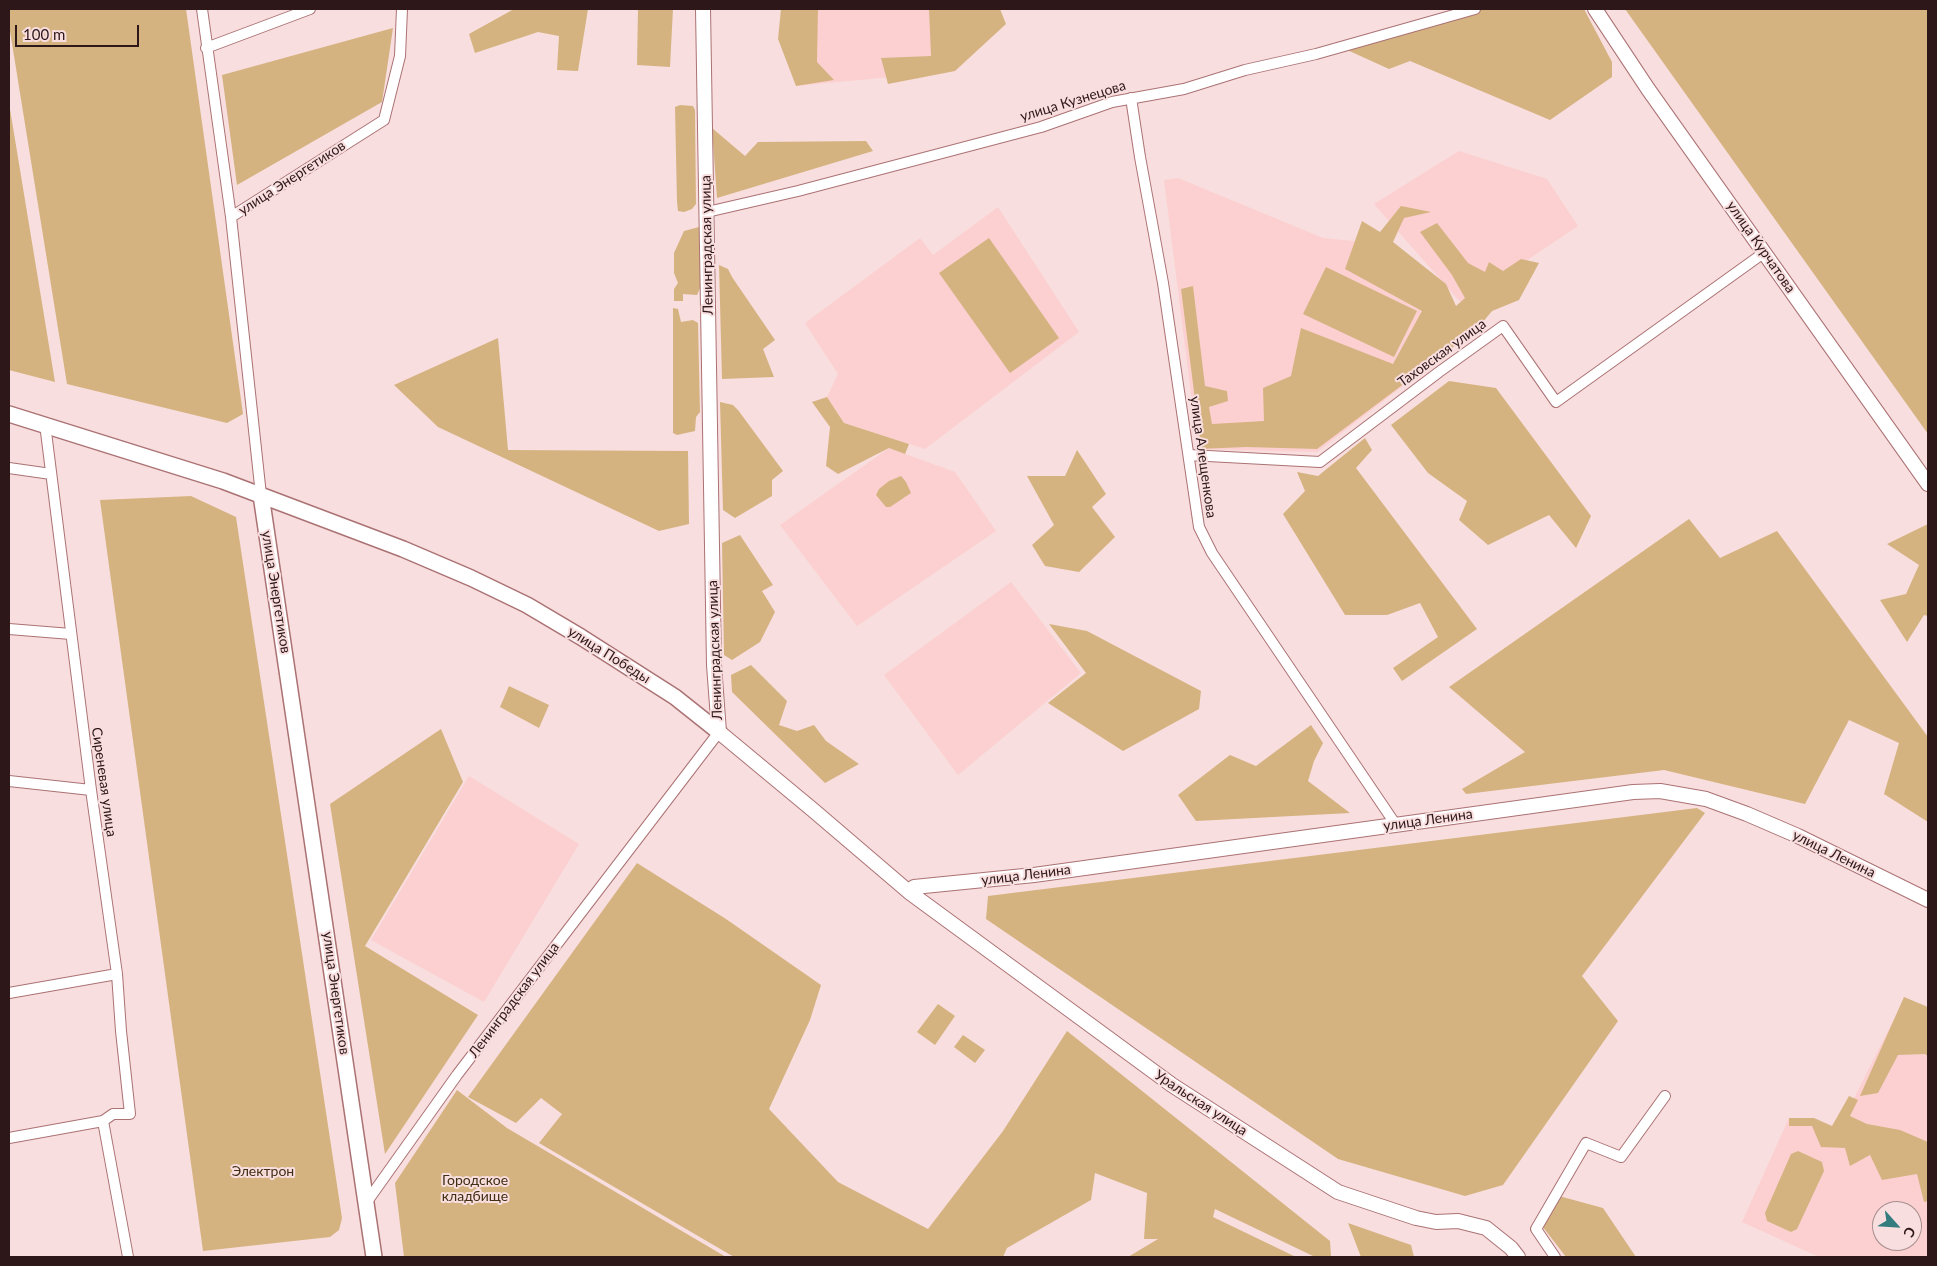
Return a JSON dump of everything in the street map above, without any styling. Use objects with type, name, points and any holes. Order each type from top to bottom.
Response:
[{"type":"main road","name":"Ленинградская улица","points":[[703,9],[714,665],[719,732]]},
{"type":"main road","name":"улица Курчатова","points":[[1595,9],[1648,89],[1928,484]]},
{"type":"main road","name":"улица Победы","points":[[9,414],[152,458],[261,495],[403,549],[527,605],[675,696],[909,892]]},
{"type":"main road","name":"улица Энергетиков","points":[[261,495],[374,1257]]},
{"type":"main road","name":"улица Ленина","points":[[909,892],[914,887],[1034,874],[1633,792],[1660,791],[1681,793],[1706,799],[1748,814],[1798,836],[1928,900]]},
{"type":"main road","name":"Уральская улица","points":[[909,892],[1172,1085],[1338,1192],[1416,1218],[1436,1222],[1458,1221],[1486,1228],[1511,1248],[1518,1257]]},
{"type":"street","points":[[202,9],[231,218]]},
{"type":"street","name":"улица Энергетиков","points":[[261,495],[231,218],[384,120],[400,56],[402,9]]},
{"type":"street","name":"улица Кузнецова","points":[[707,212],[798,191],[1041,127],[1112,102],[1184,89],[1245,70],[1316,54],[1475,9]]},
{"type":"street","points":[[206,48],[303,10]]},
{"type":"street","name":"улица Алещенкова","points":[[1131,98],[1141,164],[1164,283],[1199,527],[1212,553],[1396,825]]},
{"type":"street","name":"Таховская улица","points":[[1189,455],[1320,462],[1503,326],[1556,402],[1765,252]]},
{"type":"street","name":"Сиреневая улица","points":[[45,424],[91,790],[117,974],[130,1114],[114,1114],[103,1122]]},
{"type":"street","points":[[9,468],[51,474]]},
{"type":"street","points":[[9,629],[72,634]]},
{"type":"street","name":"Ленинградская улица","points":[[366,1203],[457,1075],[719,732]]},
{"type":"street","points":[[9,781],[91,790]]},
{"type":"street","points":[[9,993],[117,974]]},
{"type":"street","points":[[1556,1257],[1536,1229],[1586,1143],[1621,1157],[1665,1096]]},
{"type":"street","points":[[9,1138],[103,1122],[128,1257]]},
{"type":"shaded area","points":[[797,9],[984,9],[955,71],[796,86]]},
{"type":"shaded area","points":[[1459,151],[1547,179],[1578,226],[1462,304],[1374,204]]},
{"type":"shaded area","points":[[1178,178],[1323,238],[1364,242],[1464,339],[1317,452],[1198,449],[1164,180]]},
{"type":"shaded area","points":[[998,207],[1079,332],[925,449],[844,423],[827,397],[838,374],[805,323],[920,238],[933,255]]},
{"type":"shaded area","points":[[889,448],[955,472],[996,531],[857,626],[780,525]]},
{"type":"shaded area","points":[[1011,582],[1081,673],[958,775],[884,675]]},
{"type":"shaded area","points":[[469,776],[579,844],[484,1002],[371,940]]},
{"type":"shaded area","points":[[1900,1007],[1928,1021],[1928,1161],[1844,1118]]},
{"type":"shaded area","points":[[1789,1118],[1814,1118],[1928,1173],[1928,1257],[1819,1257],[1742,1222]]},
{"type":"green space","points":[[9,9],[186,9],[243,414],[227,423],[67,384],[9,25]]},
{"type":"green space","points":[[514,9],[588,9],[578,71],[557,70],[559,36],[538,32],[475,53],[469,34]]},
{"type":"green space","points":[[638,9],[673,9],[670,67],[637,65]]},
{"type":"green space","points":[[781,9],[818,9],[817,62],[834,80],[796,86],[778,39]]},
{"type":"green space","points":[[929,9],[1000,9],[1006,24],[955,71],[888,84],[881,58],[931,56]]},
{"type":"green space","points":[[1464,9],[1584,9],[1612,62],[1612,77],[1550,120],[1410,61],[1389,69],[1334,44]]},
{"type":"green space","points":[[1625,9],[1928,9],[1928,434]]},
{"type":"green space","points":[[393,28],[382,102],[237,185],[222,75]]},
{"type":"green space","points":[[9,103],[55,382],[9,370]]},
{"type":"green space","points":[[680,105],[693,106],[695,110],[696,204],[692,209],[684,212],[678,211],[677,202],[675,107]]},
{"type":"green space","points":[[712,128],[745,156],[758,142],[866,141],[873,151],[717,198]]},
{"type":"green space","points":[[1401,206],[1431,212],[1404,218],[1393,242],[1446,284],[1456,306],[1465,298],[1452,275],[1420,232],[1437,223],[1468,263],[1485,272],[1489,262],[1503,271],[1521,259],[1539,263],[1519,300],[1492,311],[1477,329],[1317,449],[1246,447],[1198,449],[1201,447],[1181,289],[1193,286],[1205,386],[1227,391],[1228,401],[1209,407],[1212,424],[1264,421],[1263,388],[1291,376],[1301,328],[1393,364],[1422,311],[1345,269],[1362,221],[1380,232]]},
{"type":"green space","points":[[699,227],[701,286],[697,295],[683,294],[683,301],[674,301],[674,289],[678,283],[674,273],[674,253],[684,231]]},
{"type":"green space","points":[[989,238],[1059,338],[1010,373],[939,273]]},
{"type":"green space","points":[[719,265],[728,269],[775,340],[763,349],[774,377],[722,379]]},
{"type":"green space","points":[[1326,267],[1417,311],[1394,357],[1303,314]]},
{"type":"green space","points":[[673,308],[678,309],[681,322],[693,320],[698,323],[700,412],[696,417],[695,431],[677,435],[673,433]]},
{"type":"green space","points":[[498,338],[508,450],[688,451],[689,524],[659,531],[438,427],[394,385]]},
{"type":"green space","points":[[1449,381],[1496,388],[1591,516],[1576,548],[1549,515],[1488,545],[1459,520],[1467,501],[1428,473],[1391,425]]},
{"type":"green space","points":[[827,397],[844,423],[909,444],[905,454],[889,448],[838,474],[826,466],[830,427],[812,402]]},
{"type":"green space","points":[[720,402],[733,405],[738,410],[783,471],[772,480],[772,496],[735,518],[723,510]]},
{"type":"green space","points":[[1365,438],[1372,450],[1356,468],[1477,629],[1402,681],[1393,668],[1438,637],[1420,603],[1387,615],[1345,615],[1283,514],[1305,491],[1297,472],[1318,476]]},
{"type":"green space","points":[[1077,450],[1106,494],[1092,507],[1115,537],[1079,572],[1045,566],[1032,545],[1054,525],[1027,476],[1065,476]]},
{"type":"green space","points":[[901,476],[911,493],[890,507],[886,507],[876,495],[879,489],[889,481]]},
{"type":"green space","name":"Электрон","points":[[191,496],[236,517],[342,1218],[339,1230],[330,1237],[203,1251],[100,500]]},
{"type":"green space","points":[[1689,519],[1720,558],[1777,531],[1928,737],[1928,822],[1884,794],[1899,743],[1849,720],[1805,804],[1664,770],[1466,794],[1462,789],[1525,752],[1449,687]]},
{"type":"green space","points":[[1928,524],[1928,616],[1924,615],[1907,642],[1880,600],[1906,594],[1919,565],[1887,544]]},
{"type":"green space","points":[[740,535],[773,585],[762,591],[775,612],[760,642],[732,660],[724,655],[722,543]]},
{"type":"green space","points":[[1049,624],[1087,631],[1201,691],[1199,709],[1123,751],[1048,703],[1086,673]]},
{"type":"green space","points":[[751,665],[787,701],[779,725],[797,731],[814,725],[826,741],[859,764],[825,783],[732,692],[731,675]]},
{"type":"green space","points":[[509,686],[549,705],[539,728],[500,707]]},
{"type":"green space","points":[[1311,725],[1323,743],[1314,761],[1308,781],[1350,813],[1196,821],[1178,795],[1230,755],[1256,766]]},
{"type":"green space","points":[[441,729],[463,782],[365,946],[478,1015],[385,1154],[330,804]]},
{"type":"green space","points":[[1697,808],[1705,813],[1582,976],[1618,1021],[1503,1185],[1465,1196],[1338,1159],[986,919],[988,896]]},
{"type":"green space","points":[[637,863],[726,919],[821,985],[810,1020],[769,1109],[838,1182],[928,1229],[1003,1131],[1067,1031],[1330,1241],[1331,1257],[1315,1257],[1215,1209],[1213,1217],[1296,1257],[1128,1257],[1158,1239],[1144,1239],[1147,1193],[1095,1173],[1091,1200],[1007,1248],[1003,1257],[734,1257],[539,1143],[562,1114],[541,1098],[516,1123],[468,1097]]},
{"type":"green space","points":[[1904,997],[1928,1007],[1928,1056],[1925,1054],[1898,1055],[1878,1093],[1860,1096]]},
{"type":"green space","points":[[938,1004],[955,1016],[935,1045],[917,1032]]},
{"type":"green space","points":[[963,1035],[985,1050],[975,1063],[954,1047]]},
{"type":"green space","name":"Городское кладбище","points":[[457,1090],[507,1128],[726,1257],[404,1257],[395,1183]]},
{"type":"green space","points":[[1849,1096],[1858,1100],[1850,1116],[1867,1124],[1900,1130],[1928,1142],[1928,1201],[1924,1202],[1917,1174],[1882,1180],[1870,1155],[1850,1166],[1845,1148],[1821,1147],[1812,1126],[1789,1126],[1789,1118],[1814,1118],[1832,1126]]},
{"type":"green space","points":[[1798,1151],[1822,1162],[1824,1171],[1797,1229],[1791,1232],[1767,1221],[1765,1213],[1791,1154]]},
{"type":"green space","points":[[1559,1196],[1603,1208],[1636,1257],[1566,1257],[1539,1222]]},
{"type":"green space","points":[[1348,1223],[1411,1245],[1414,1257],[1361,1257]]}]
